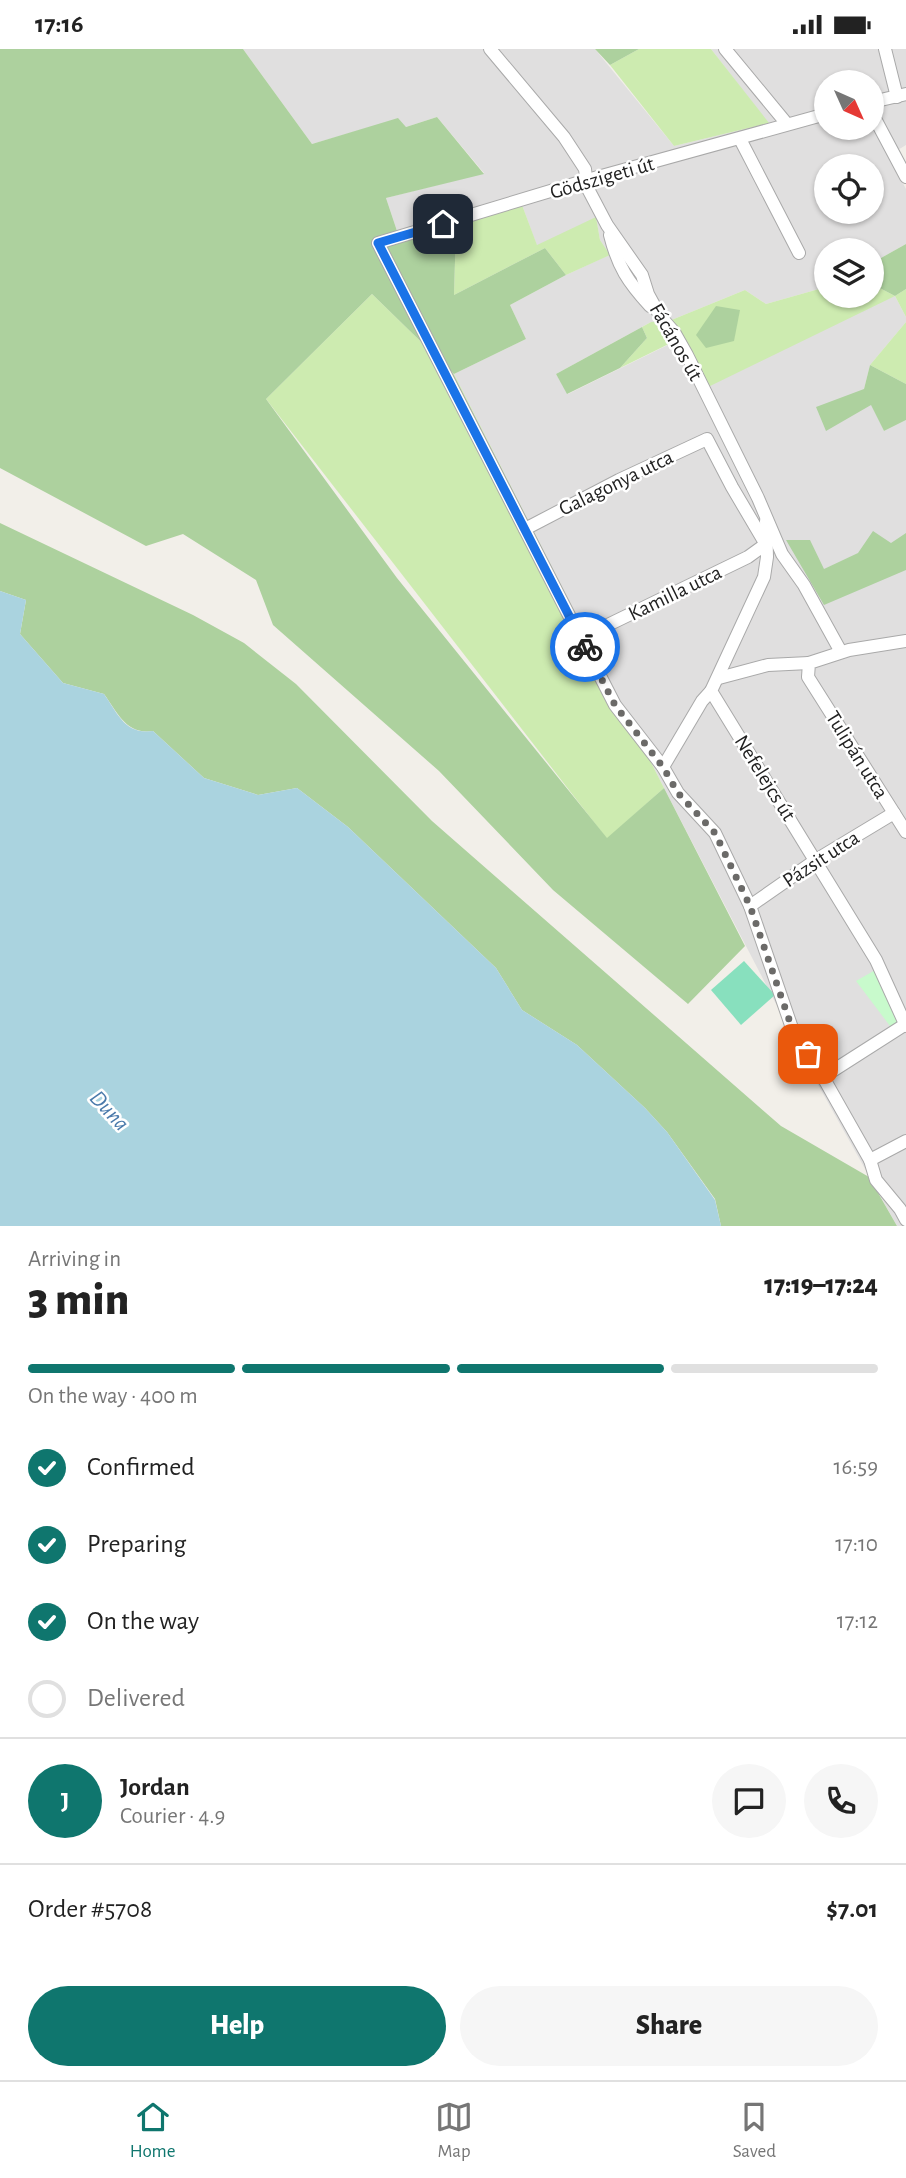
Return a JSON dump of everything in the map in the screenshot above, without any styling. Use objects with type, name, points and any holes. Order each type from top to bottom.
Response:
[{"type":"street","name":"Fácános út","points":[[490,49],[564,137],[585,169],[587,187],[607,225],[642,275],[648,294],[660,316],[674,332],[687,355],[782,554],[804,585],[841,652]]},
{"type":"street","points":[[725,49],[787,124]]},
{"type":"street","points":[[885,49],[901,95]]},
{"type":"street","name":"Gödszigeti út","points":[[525,529],[378,243],[587,180],[814,117]]},
{"type":"street","points":[[884,136],[906,177]]},
{"type":"street","points":[[740,139],[799,253]]},
{"type":"street","name":"Galagonya utca","points":[[525,529],[619,480],[707,439],[766,544]]},
{"type":"street","points":[[663,767],[702,701],[719,678],[764,577],[766,519]]},
{"type":"street","points":[[525,529],[615,705],[663,767],[678,793],[715,833],[750,906],[793,1031],[823,1077],[870,1160],[876,1180],[906,1220]]},
{"type":"street","points":[[766,544],[782,554]]},
{"type":"street","name":"Kamilla utca","points":[[581,638],[748,557],[766,544]]},
{"type":"street","points":[[719,678],[768,666],[809,663],[841,652],[906,641]]},
{"type":"street","name":"Tulipán utca","points":[[809,663],[808,677],[906,832]]},
{"type":"street","name":"Nefelejcs út","points":[[711,691],[876,960],[906,1025]]},
{"type":"street","name":"Pázsit utca","points":[[750,906],[816,860],[894,813]]},
{"type":"street","points":[[823,1077],[906,1025]]},
{"type":"street","points":[[870,1160],[906,1141]]},
{"type":"shaded area","points":[[243,49],[595,49],[674,146],[768,123],[711,49],[906,49],[906,145],[888,156],[906,189],[906,244],[884,256],[884,238],[814,238],[814,290],[766,304],[745,290],[669,321],[651,322],[556,374],[568,394],[684,337],[833,308],[884,308],[884,298],[895,296],[906,317],[906,322],[870,365],[864,389],[884,431],[906,420],[906,1226],[897,1226],[817,1083],[454,374],[526,339],[510,305],[609,255],[600,240],[596,218],[537,246],[522,205],[462,223],[456,228],[400,240],[386,198],[484,173],[437,117],[406,127],[398,119],[312,144]]},
{"type":"green space","points":[[0,49],[243,49],[312,144],[398,118],[406,127],[437,117],[484,174],[386,198],[400,240],[456,228],[454,295],[545,248],[566,275],[510,305],[526,339],[454,374],[372,294],[266,399],[397,578],[607,838],[664,788],[745,946],[688,1004],[553,890],[439,771],[273,625],[256,580],[183,534],[146,546],[0,468]]},
{"type":"green space","points":[[595,49],[639,49],[610,65]]},
{"type":"green space","points":[[639,49],[711,49],[769,123],[674,146],[610,65]]},
{"type":"green space","points":[[522,205],[537,245],[596,217],[600,240],[610,255],[566,275],[545,248],[454,295],[456,228],[462,223]]},
{"type":"green space","points":[[906,244],[906,289],[895,296],[884,290],[884,256]]},
{"type":"green space","points":[[906,289],[906,317],[895,296]]},
{"type":"green space","points":[[745,290],[766,304],[814,290],[814,308],[870,308],[706,388],[683,337],[620,368],[647,338],[642,327],[651,322],[669,321]]},
{"type":"green space","points":[[884,290],[895,296],[884,301]]},
{"type":"green space","points":[[372,294],[454,374],[664,788],[607,839],[266,399]]},
{"type":"green space","points":[[716,306],[740,310],[734,341],[706,348],[696,335]]},
{"type":"green space","points":[[906,322],[906,384],[870,365]]},
{"type":"green space","points":[[642,327],[647,338],[620,368],[567,394],[556,374]]},
{"type":"green space","points":[[870,365],[906,384],[906,420],[884,431],[871,405],[826,431],[816,407],[864,389]]},
{"type":"green space","points":[[0,523],[193,615],[244,643],[296,684],[432,821],[781,1126],[869,1177],[897,1226],[721,1226],[715,1199],[667,1132],[645,1108],[577,1045],[522,1010],[496,968],[348,827],[297,788],[258,795],[204,778],[153,731],[136,730],[129,726],[104,694],[63,683],[20,634],[26,600],[0,591]]},
{"type":"green space","points":[[873,531],[891,543],[906,533],[906,570],[824,605],[786,540],[810,540],[824,569],[858,553]]},
{"type":"green space","points":[[744,961],[775,995],[741,1025],[711,990]]},
{"type":"green space","points":[[877,969],[903,1024],[893,1030],[856,981]]},
{"type":"water","name":"Duna","points":[[0,591],[26,600],[20,634],[63,683],[104,694],[123,721],[136,730],[153,731],[204,778],[258,795],[297,788],[348,827],[496,968],[522,1010],[577,1045],[645,1108],[667,1132],[715,1200],[721,1226],[0,1226]]},
{"type":"way so far","points":[[585,647],[615,705],[663,767],[678,793],[715,833],[750,906],[793,1031],[808,1054]]},
{"type":"route","points":[[443,224],[378,243],[585,647]]}]
